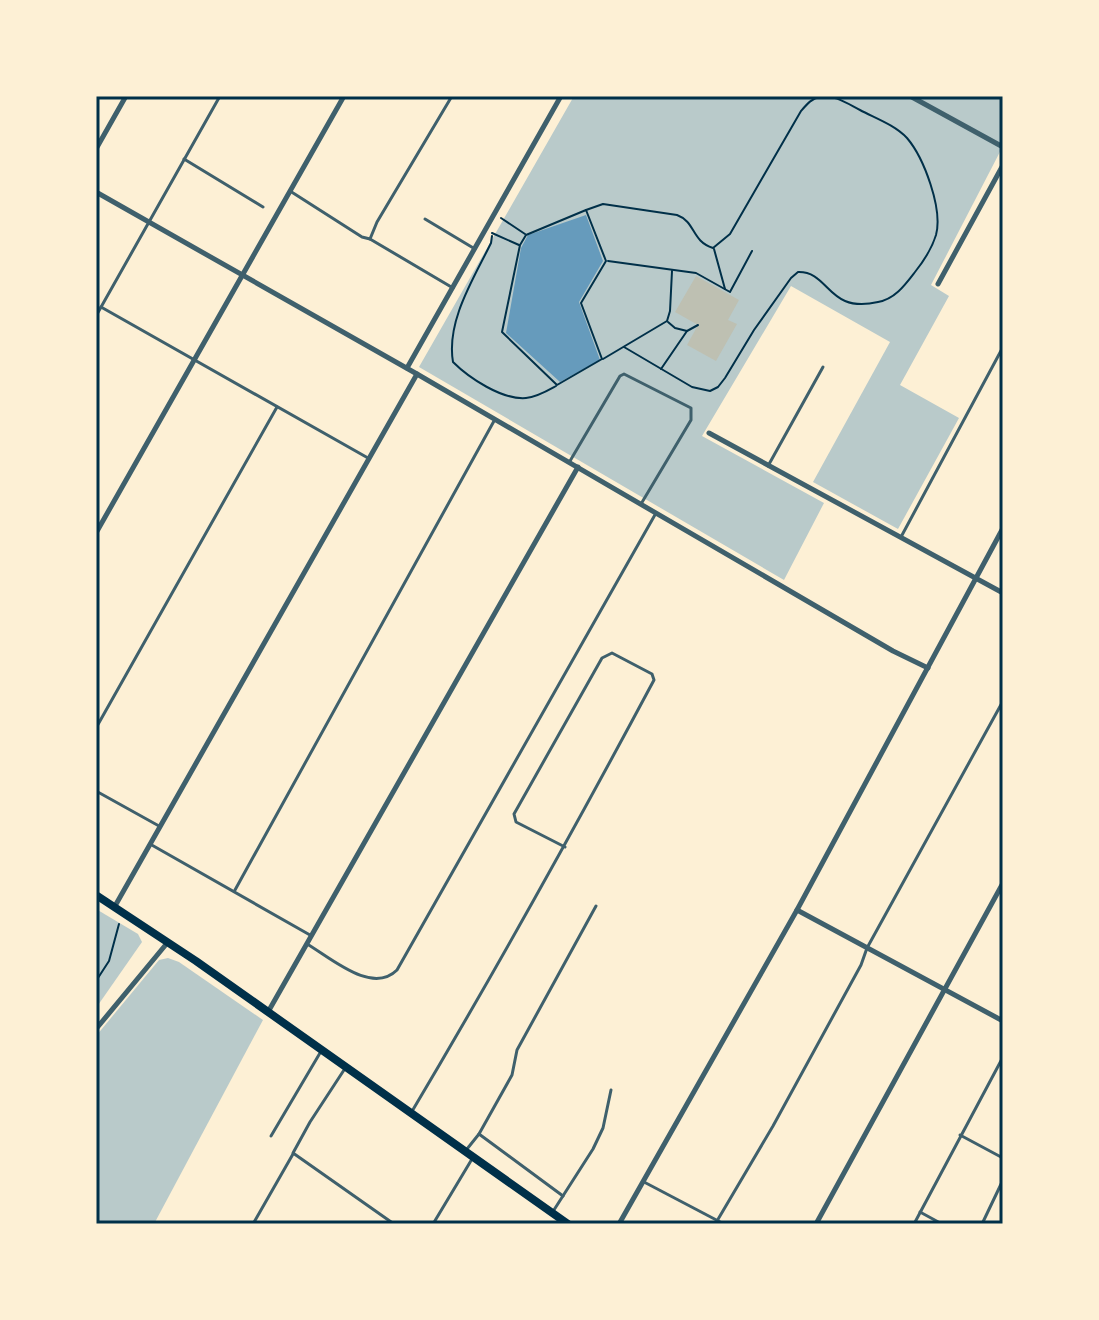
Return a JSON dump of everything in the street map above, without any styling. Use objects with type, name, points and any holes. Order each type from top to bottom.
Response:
[{"type":"main road","points":[[96,895],[168,942],[568,1224]]},
{"type":"street","points":[[96,149],[126,96]]},
{"type":"street","points":[[96,533],[344,96]]},
{"type":"street","points":[[407,368],[561,96]]},
{"type":"street","points":[[910,96],[1003,147]]},
{"type":"street","points":[[938,284],[1003,165]]},
{"type":"street","points":[[96,192],[407,368],[893,651],[928,668]]},
{"type":"street","points":[[115,906],[417,374]]},
{"type":"street","points":[[709,433],[1003,593]]},
{"type":"street","points":[[268,1012],[578,467]]},
{"type":"street","points":[[619,1224],[797,910],[1003,528]]},
{"type":"street","points":[[816,1224],[1003,883]]},
{"type":"street","points":[[797,910],[1003,1021]]},
{"type":"street","points":[[96,1029],[168,942]]},
{"type":"lane","points":[[96,316],[220,96]]},
{"type":"lane","points":[[370,239],[452,96]]},
{"type":"lane","points":[[184,159],[263,207]]},
{"type":"lane","points":[[290,191],[362,237],[453,288]]},
{"type":"lane","points":[[425,219],[475,249]]},
{"type":"lane","points":[[101,307],[368,458]]},
{"type":"lane","points":[[901,537],[1003,347]]},
{"type":"lane","points":[[768,466],[823,367]]},
{"type":"lane","points":[[570,462],[624,374],[691,408],[691,420],[641,504]]},
{"type":"lane","points":[[96,728],[277,407]]},
{"type":"lane","points":[[235,890],[495,419]]},
{"type":"lane","points":[[307,944],[366,979],[381,980],[397,970],[656,512]]},
{"type":"lane","points":[[411,1113],[509,949],[565,847],[654,680],[652,674],[612,653],[602,658],[514,814],[516,822],[565,847]]},
{"type":"lane","points":[[717,1221],[773,1126],[1003,701]]},
{"type":"lane","points":[[96,791],[160,827]]},
{"type":"lane","points":[[150,844],[311,936]]},
{"type":"lane","points":[[433,1224],[512,1075],[517,1050],[596,906]]},
{"type":"lane","points":[[271,1136],[322,1050]]},
{"type":"lane","points":[[914,1224],[1003,1057]]},
{"type":"lane","points":[[253,1224],[310,1122],[346,1067]]},
{"type":"lane","points":[[552,1213],[598,1138],[611,1090]]},
{"type":"lane","points":[[479,1134],[563,1196]]},
{"type":"lane","points":[[960,1135],[1001,1157],[1003,1162]]},
{"type":"lane","points":[[293,1153],[394,1224]]},
{"type":"lane","points":[[982,1224],[1003,1180]]},
{"type":"lane","points":[[644,1182],[724,1224]]},
{"type":"lane","points":[[920,1212],[942,1224]]},
{"type":"path","points":[[624,347],[701,390],[710,391],[718,387],[754,330],[798,272],[814,276],[838,299],[863,304],[891,298],[920,265],[936,233],[934,206],[924,164],[905,136],[888,124],[837,98],[817,97],[801,111],[730,234],[713,248]]},
{"type":"path","points":[[557,385],[502,332],[520,245],[526,235],[603,204],[685,218],[702,244],[713,248]]},
{"type":"path","points":[[586,210],[606,261]]},
{"type":"path","points":[[495,214],[526,235]]},
{"type":"path","points":[[485,230],[520,245]]},
{"type":"path","points":[[492,233],[491,243],[469,286],[453,335],[453,362],[463,372],[511,397],[527,398],[557,385],[667,321],[672,271]]},
{"type":"path","points":[[713,248],[725,289]]},
{"type":"path","points":[[606,261],[696,273],[730,292],[752,251]]},
{"type":"path","points":[[602,359],[581,303],[606,261]]},
{"type":"path","points":[[667,321],[675,328],[687,331]]},
{"type":"path","points":[[661,369],[687,331],[698,325]]},
{"type":"path","points":[[96,981],[109,961],[122,920]]},
{"type":"shaded area","points":[[574,96],[1003,96],[1003,146],[931,285],[949,296],[900,385],[959,418],[898,529],[813,482],[890,342],[791,286],[702,436],[824,503],[784,580],[419,367]]},
{"type":"shaded area","points":[[96,909],[138,934],[142,942],[96,1008]]},
{"type":"shaded area","points":[[168,958],[179,962],[263,1020],[154,1224],[96,1224],[96,1036],[159,960]]},
{"type":"water","points":[[586,215],[603,261],[579,302],[600,360],[560,382],[506,333],[521,248],[528,235]]},
{"type":"building","points":[[696,276],[739,300],[728,320],[737,324],[716,361],[687,345],[698,325],[675,312]]}]
